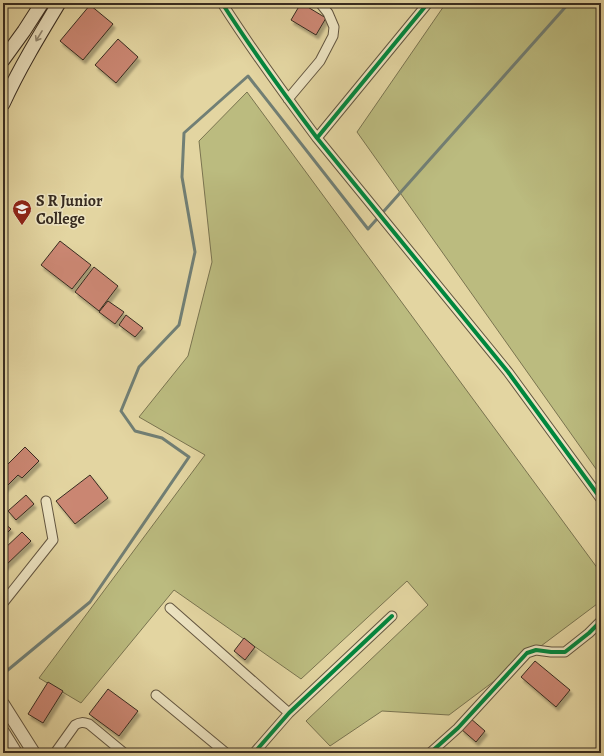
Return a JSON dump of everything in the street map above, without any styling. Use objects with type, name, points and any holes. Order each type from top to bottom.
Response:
[{"type":"main road","points":[[3,60],[42,3]]},
{"type":"main road","points":[[3,104],[32,47],[59,3]]},
{"type":"street","points":[[222,3],[288,99],[317,138],[508,372],[601,499]]},
{"type":"street","points":[[288,99],[320,61],[333,36],[334,27],[330,17],[320,3]]},
{"type":"street","points":[[317,138],[428,3]]},
{"type":"street","points":[[3,603],[53,540],[46,501]]},
{"type":"street","points":[[170,608],[289,713]]},
{"type":"street","points":[[254,753],[289,713],[392,616]]},
{"type":"street","points":[[430,753],[458,728],[527,653],[536,650],[565,652],[589,633],[601,621]]},
{"type":"street","points":[[156,695],[226,753]]},
{"type":"street","points":[[3,704],[32,750]]},
{"type":"street","points":[[55,753],[75,725],[82,722],[89,724],[124,753]]},
{"type":"street","points":[[3,732],[16,753]]},
{"type":"green space","points":[[446,3],[601,3],[601,476],[357,132]]},
{"type":"green space","points":[[247,92],[601,573],[601,601],[449,715],[382,711],[330,746],[306,721],[428,605],[407,581],[301,679],[174,590],[81,703],[39,678],[205,455],[139,417],[188,356],[212,262],[199,141]]},
{"type":"building","points":[[301,3],[326,18],[316,35],[291,20]]},
{"type":"building","points":[[90,5],[113,24],[83,60],[60,41]]},
{"type":"building","points":[[118,39],[138,57],[116,83],[95,65]]},
{"type":"building","points":[[60,241],[91,265],[72,289],[41,265]]},
{"type":"building","points":[[94,267],[118,286],[99,311],[75,292]]},
{"type":"building","points":[[108,301],[124,312],[115,324],[99,312]]},
{"type":"building","points":[[126,315],[143,328],[135,337],[119,325]]},
{"type":"building","points":[[25,447],[39,461],[22,478],[18,475],[3,490],[3,469]]},
{"type":"building","points":[[90,475],[108,498],[75,524],[56,501]]},
{"type":"building","points":[[26,495],[34,504],[16,520],[8,511]]},
{"type":"building","points":[[3,522],[11,529],[3,537]]},
{"type":"building","points":[[22,532],[31,541],[3,568],[3,550]]},
{"type":"building","points":[[244,638],[255,647],[245,660],[234,651]]},
{"type":"building","points":[[535,661],[570,690],[556,707],[521,677]]},
{"type":"building","points":[[48,682],[63,691],[43,723],[28,714]]},
{"type":"building","points":[[108,689],[138,711],[119,736],[89,714]]},
{"type":"building","points":[[470,718],[485,731],[476,742],[461,729]]},
{"type":"waterway","points":[[3,674],[90,602],[189,457],[162,438],[135,431],[121,411],[139,367],[179,325],[195,252],[182,177],[184,133],[248,76],[368,229],[569,3]]},
{"type":"cycle path","points":[[222,3],[268,72],[317,138],[508,372],[601,499]]},
{"type":"cycle path","points":[[317,138],[428,3]]},
{"type":"cycle path","points":[[254,753],[289,713],[392,616]]},
{"type":"cycle path","points":[[430,753],[458,728],[527,653],[536,650],[565,652],[589,633],[601,621]]},
{"type":"place","name":"S R Junior College","points":[[22,226]]}]
